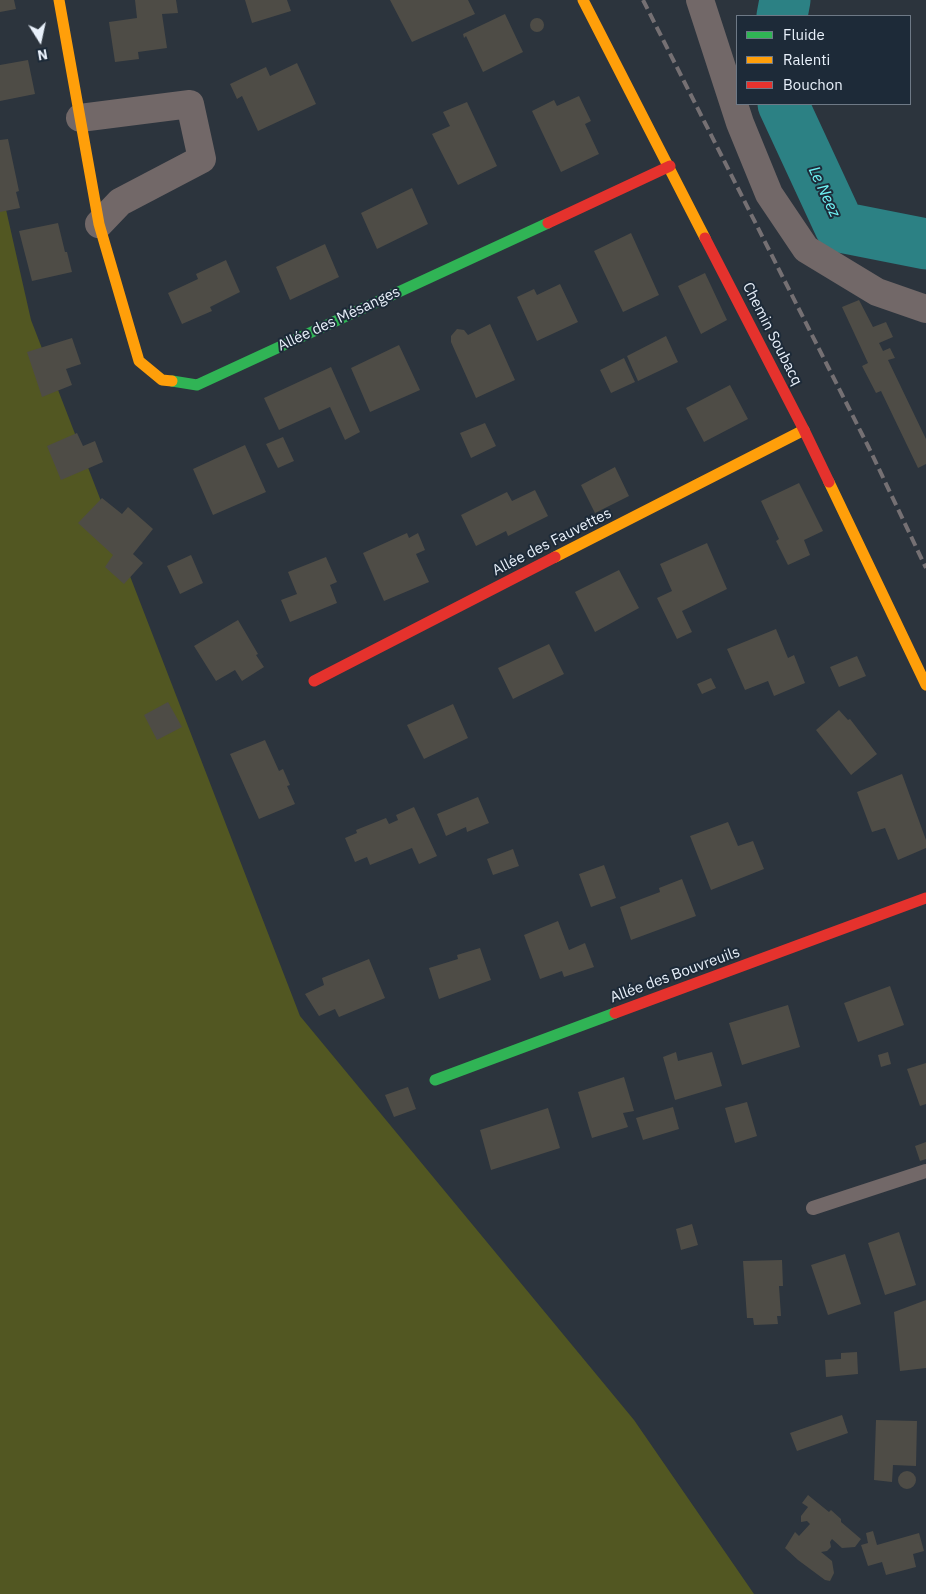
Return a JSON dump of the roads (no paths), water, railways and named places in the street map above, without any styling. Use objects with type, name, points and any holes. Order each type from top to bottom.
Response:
[{"type":"street","name":"Allée des Mésanges","points":[[59,0],[99,224],[139,361],[162,380],[197,384],[670,166]]},
{"type":"street","name":"Chemin Soubacq","points":[[583,0],[804,430],[926,685]]},
{"type":"street","points":[[700,0],[740,123],[769,194],[806,249],[877,292],[926,309]]},
{"type":"street","points":[[80,118],[190,104],[202,159],[120,202],[99,224]]},
{"type":"street","name":"Allée des Fauvettes","points":[[314,681],[804,430]]},
{"type":"street","name":"Allée des Bouvreuils","points":[[435,1080],[926,898]]},
{"type":"lane","points":[[813,1208],[926,1171]]},
{"type":"waterway","name":"Le Neez","points":[[782,15],[785,0]]},
{"type":"waterway","name":"Le Neez","points":[[783,105],[840,227],[926,244]]},
{"type":"railway","points":[[643,0],[869,448],[926,568]]}]
